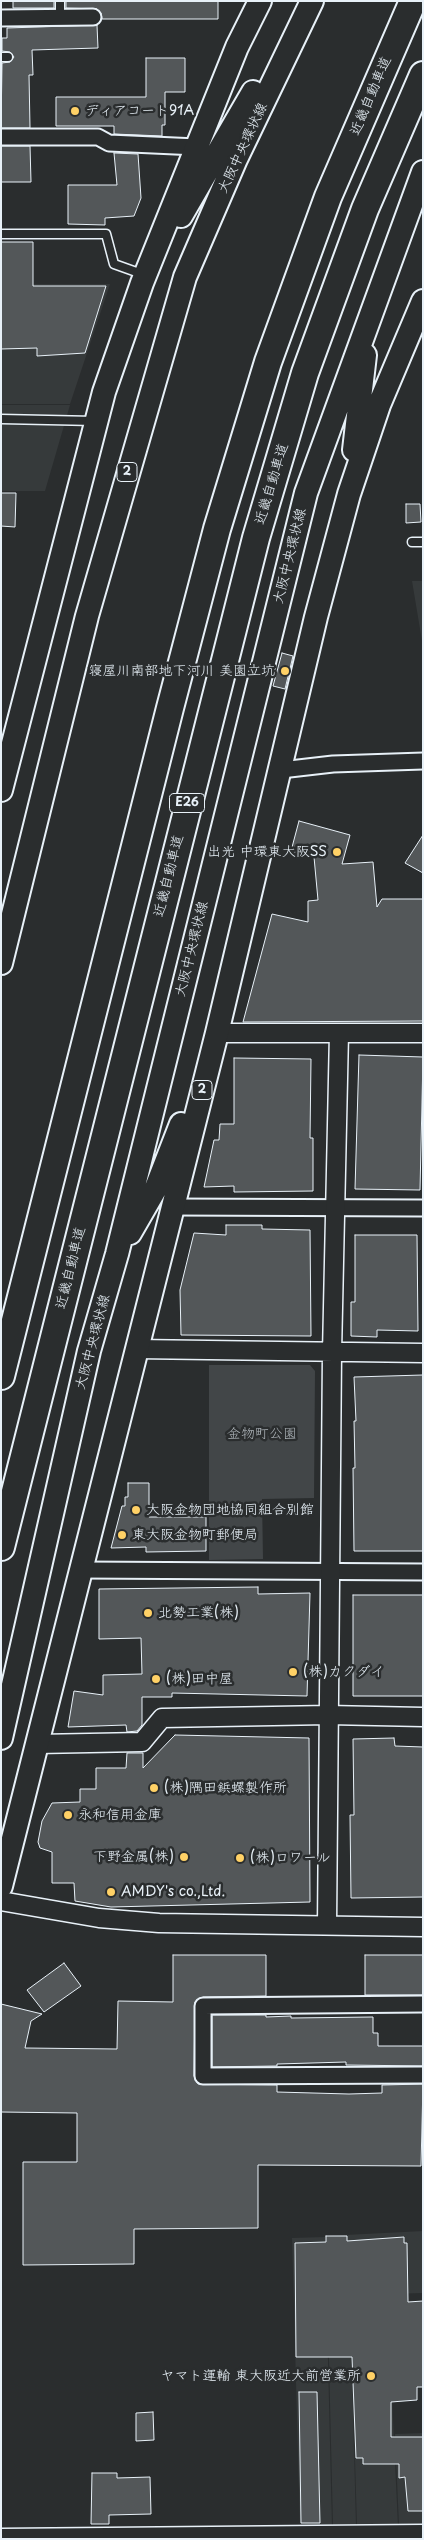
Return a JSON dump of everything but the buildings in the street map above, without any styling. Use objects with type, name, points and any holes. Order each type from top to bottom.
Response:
[{"type":"highway","name":"近畿自動車道","points":[[1,1376],[217,529],[268,362],[328,197],[413,1]]},
{"type":"highway","name":"近畿自動車道","points":[[1,1546],[256,538],[305,373],[365,209],[423,75]]},
{"type":"main road","points":[[1,790],[5,762],[104,392],[143,279],[237,47],[260,1]]},
{"type":"main road","points":[[143,279],[255,90],[312,1]]},
{"type":"main road","name":"大阪中央環状線","points":[[1,963],[87,616],[185,277],[236,159],[312,1]]},
{"type":"main road","name":"大阪中央環状線","points":[[1,1738],[89,1351],[117,1254],[306,492],[372,307],[423,172]]},
{"type":"main road","name":"2","points":[[1,1886],[217,1033],[316,617],[349,494],[379,405],[423,301]]},
{"type":"main road","points":[[349,494],[372,307]]},
{"type":"main road","points":[[117,1254],[156,1188],[217,1033]]},
{"type":"street","points":[[1,18],[93,17]]},
{"type":"street","points":[[1,137],[98,137],[109,143],[197,147]]},
{"type":"street","points":[[281,770],[333,764],[423,761]]},
{"type":"street","points":[[217,1033],[423,1034]]},
{"type":"street","points":[[327,1925],[332,1353],[339,1033]]},
{"type":"street","points":[[172,1207],[423,1208]]},
{"type":"street","points":[[136,1348],[332,1353],[423,1353]]},
{"type":"street","points":[[81,1570],[423,1572]]},
{"type":"street","points":[[37,1744],[142,1742],[162,1718],[328,1715],[423,1717]]},
{"type":"street","points":[[1,1901],[99,1918],[159,1923],[423,1927]]},
{"type":"street","points":[[423,2004],[203,2006],[203,2076],[423,2075]]},
{"type":"street","points":[[1,2538],[423,2534]]},
{"type":"lane","points":[[60,1],[60,18]]},
{"type":"lane","points":[[1,234],[106,234],[114,264],[143,279]]},
{"type":"lane","points":[[1,419],[97,421]]},
{"type":"lane","points":[[412,542],[423,542]]},
{"type":"shaded area","points":[[1,284],[110,284],[70,404],[1,404]]},
{"type":"shaded area","points":[[1,405],[70,405],[45,491],[1,491]]},
{"type":"shaded area","points":[[412,581],[423,581],[423,647]]},
{"type":"shaded area","points":[[423,2231],[423,2293],[358,2295],[391,2376],[398,2526],[357,2526],[350,2296],[356,2525],[333,2526],[326,2236]]},
{"type":"shaded area","points":[[325,2237],[332,2526],[300,2527],[292,2238]]},
{"type":"shaded area","points":[[423,2433],[423,2525],[399,2526],[395,2434]]},
{"type":"green space","name":"金物町公園","points":[[209,1365],[310,1365],[315,1371],[314,1498],[262,1499],[263,1559],[209,1560]]},
{"type":"place","name":"ディアコート91A","points":[[75,111]]},
{"type":"place","name":"寝屋川南部地下河川 美園立坑","points":[[285,671]]},
{"type":"place","name":"出光 中環東大阪SS","points":[[337,852]]},
{"type":"place","name":"大阪金物団地協同組合別館","points":[[136,1510]]},
{"type":"place","name":"東大阪金物町郵便局","points":[[122,1535]]},
{"type":"place","name":"北勢工業(株)","points":[[148,1613]]},
{"type":"place","name":"(株)カクダイ","points":[[293,1672]]},
{"type":"place","name":"(株)田中屋","points":[[156,1679]]},
{"type":"place","name":"(株)隅田鋲螺製作所","points":[[154,1788]]},
{"type":"place","name":"永和信用金庫","points":[[68,1815]]},
{"type":"place","name":"下野金属(株)","points":[[184,1857]]},
{"type":"place","name":"(株)ロワール","points":[[240,1858]]},
{"type":"place","name":"AMDY's co.,Ltd.","points":[[111,1892]]},
{"type":"place","name":"ヤマト運輸 東大阪近大前営業所","points":[[371,2376]]}]
